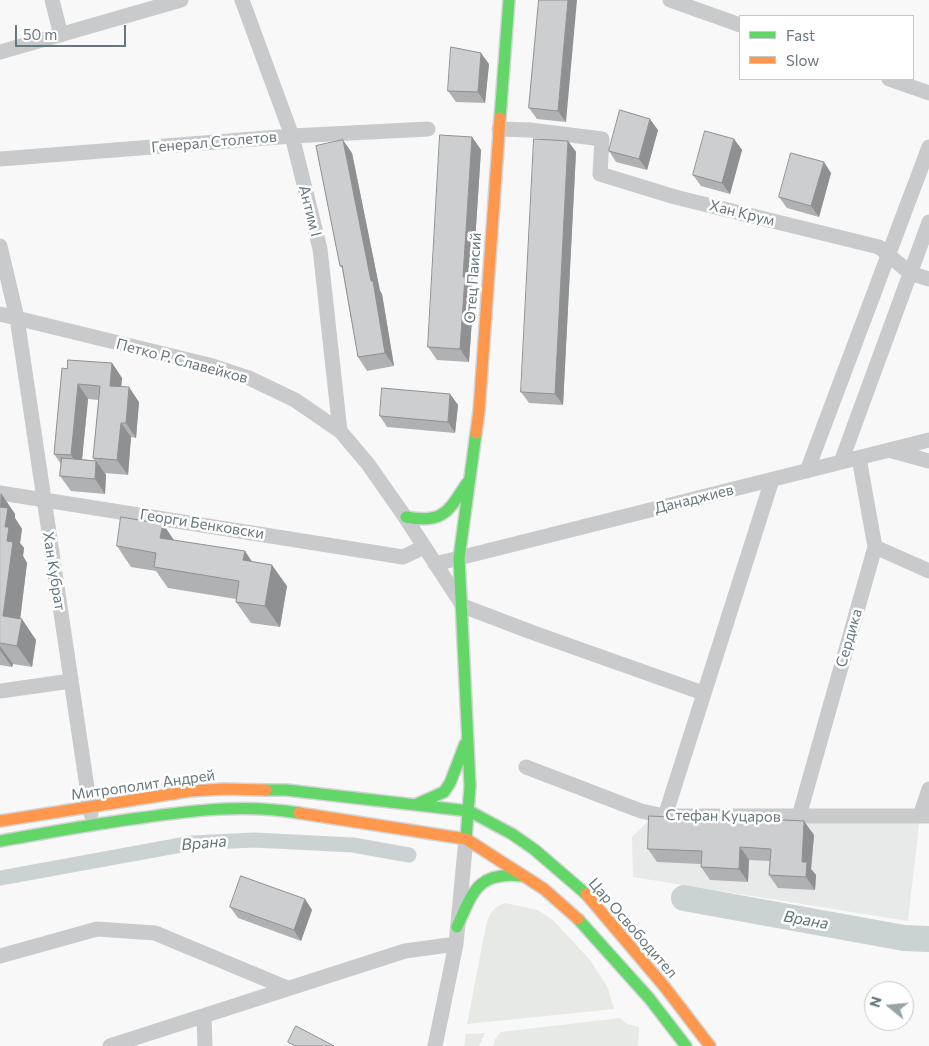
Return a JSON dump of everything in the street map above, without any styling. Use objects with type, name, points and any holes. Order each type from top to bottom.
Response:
[{"type":"main road","name":"Отец Паисий","points":[[459,558],[478,411],[509,0]]},
{"type":"main road","points":[[406,517],[427,520],[440,516],[452,506],[470,479]]},
{"type":"main road","points":[[459,558],[463,606],[468,735],[469,811],[466,839]]},
{"type":"main road","points":[[416,805],[444,792],[450,783],[468,735]]},
{"type":"main road","name":"Митрополит Андрей","points":[[8,820],[190,791],[256,789],[286,790],[469,811]]},
{"type":"main road","points":[[0,841],[92,824],[202,809],[247,806],[466,839],[544,889],[576,916],[649,998],[686,1046]]},
{"type":"main road","name":"Цар Освободител","points":[[469,811],[512,834],[535,850],[591,898],[664,986],[710,1046]]},
{"type":"main road","points":[[458,927],[473,894],[481,884],[498,874],[523,876]]},
{"type":"street","points":[[52,0],[60,35]]},
{"type":"street","points":[[0,52],[181,0]]},
{"type":"street","name":"Антим I","points":[[242,0],[292,136],[320,250],[340,431]]},
{"type":"street","points":[[670,0],[739,25]]},
{"type":"street","points":[[892,80],[929,93]]},
{"type":"street","name":"Генерал Столетов","points":[[0,159],[292,136],[428,128]]},
{"type":"street","name":"Хан Крум","points":[[499,129],[530,130],[602,139],[600,174],[675,197],[879,246],[888,256],[910,273]]},
{"type":"street","points":[[807,471],[929,147]]},
{"type":"street","points":[[841,462],[929,222]]},
{"type":"street","name":"Хан Кубрат","points":[[0,246],[17,318],[92,824]]},
{"type":"street","points":[[910,273],[929,279]]},
{"type":"street","name":"Петко Р. Славейков","points":[[0,314],[213,366],[249,378],[295,400],[340,431],[368,464],[406,517],[463,606]]},
{"type":"street","name":"Данаджиев","points":[[459,558],[929,440]]},
{"type":"street","points":[[889,450],[929,460]]},
{"type":"street","name":"Сердика","points":[[799,816],[875,547],[859,458]]},
{"type":"street","points":[[665,816],[772,480]]},
{"type":"street","name":"Георги Бенковски","points":[[0,493],[404,557],[424,547]]},
{"type":"street","points":[[875,547],[929,571]]},
{"type":"street","points":[[435,564],[459,558]]},
{"type":"street","points":[[463,606],[703,693]]},
{"type":"street","points":[[0,691],[71,681]]},
{"type":"street","name":"Стефан Куцаров","points":[[526,767],[642,811],[665,816],[925,816]]},
{"type":"street","points":[[925,816],[929,788]]},
{"type":"street","points":[[0,810],[8,820]]},
{"type":"street","points":[[436,1046],[456,944],[466,839]]},
{"type":"street","points":[[0,956],[97,928],[155,933],[287,988]]},
{"type":"street","points":[[110,1046],[405,951],[456,944]]},
{"type":"street","points":[[204,1016],[205,1046]]},
{"type":"shaded area","points":[[655,814],[920,816],[908,921],[633,877],[632,837]]},
{"type":"shaded area","points":[[505,903],[537,910],[553,920],[590,960],[608,988],[614,1009],[467,1024],[486,925],[492,911]]},
{"type":"shaded area","points":[[620,1018],[627,1024],[639,1027],[638,1046],[493,1046],[495,1039],[501,1032]]},
{"type":"shaded area","points":[[485,1033],[479,1046],[464,1046],[466,1034]]},
{"type":"building","points":[[539,0],[568,0],[558,111],[529,108]]},
{"type":"building","points":[[451,47],[481,53],[478,92],[448,91]]},
{"type":"building","points":[[620,110],[650,119],[639,159],[609,151]]},
{"type":"building","points":[[705,131],[734,139],[722,183],[693,175]]},
{"type":"building","points":[[440,135],[472,137],[460,349],[428,347]]},
{"type":"building","points":[[534,139],[568,141],[555,394],[521,392]]},
{"type":"building","points":[[343,140],[371,281],[373,281],[385,353],[358,357],[342,265],[340,266],[316,146]]},
{"type":"building","points":[[791,153],[824,162],[811,206],[779,197]]},
{"type":"building","points":[[68,360],[112,363],[110,386],[129,387],[126,423],[121,423],[117,460],[93,458],[100,386],[78,384],[71,455],[54,454],[62,368],[67,369]]},
{"type":"building","points":[[382,388],[450,394],[448,422],[380,416]]},
{"type":"building","points":[[62,458],[96,461],[95,479],[60,476]]},
{"type":"building","points":[[0,507],[8,508],[5,527],[9,527],[7,541],[13,542],[3,616],[22,619],[17,646],[0,643]]},
{"type":"building","points":[[121,517],[163,524],[160,538],[245,551],[243,560],[272,565],[265,606],[236,602],[239,581],[154,567],[156,553],[117,546]]},
{"type":"building","points":[[649,816],[804,821],[802,862],[807,862],[806,877],[769,875],[771,849],[740,847],[739,869],[701,867],[702,851],[648,849]]},
{"type":"building","points":[[241,876],[305,899],[294,930],[230,907]]},
{"type":"building","points":[[296,1026],[334,1046],[295,1046],[288,1042]]},
{"type":"waterway","name":"Врана","points":[[0,878],[192,843],[254,840],[353,845],[409,855]]},
{"type":"waterway","name":"Врана","points":[[684,898],[904,938],[929,939]]},
{"type":"traffic: fast","points":[[500,118],[509,0]]},
{"type":"traffic: fast","points":[[466,839],[470,786],[459,558],[476,433]]},
{"type":"traffic: fast","points":[[406,517],[428,519],[443,514],[455,502],[467,483]]},
{"type":"traffic: fast","points":[[417,804],[444,792],[450,783],[465,744]]},
{"type":"traffic: fast","points":[[266,790],[286,790],[469,811],[512,834],[535,850],[586,894]]},
{"type":"traffic: fast","points":[[0,841],[105,823],[220,809],[279,810],[299,813]]},
{"type":"traffic: fast","points":[[457,927],[468,903],[479,886],[487,880],[496,877],[508,875],[523,876]]},
{"type":"traffic: fast","points":[[578,919],[649,998],[686,1046]]},
{"type":"traffic: slow","points":[[476,433],[500,118]]},
{"type":"traffic: slow","points":[[0,821],[190,791],[223,789],[266,790]]},
{"type":"traffic: slow","points":[[299,813],[466,839],[544,889],[578,919]]},
{"type":"traffic: slow","points":[[586,894],[664,986],[710,1046]]}]
